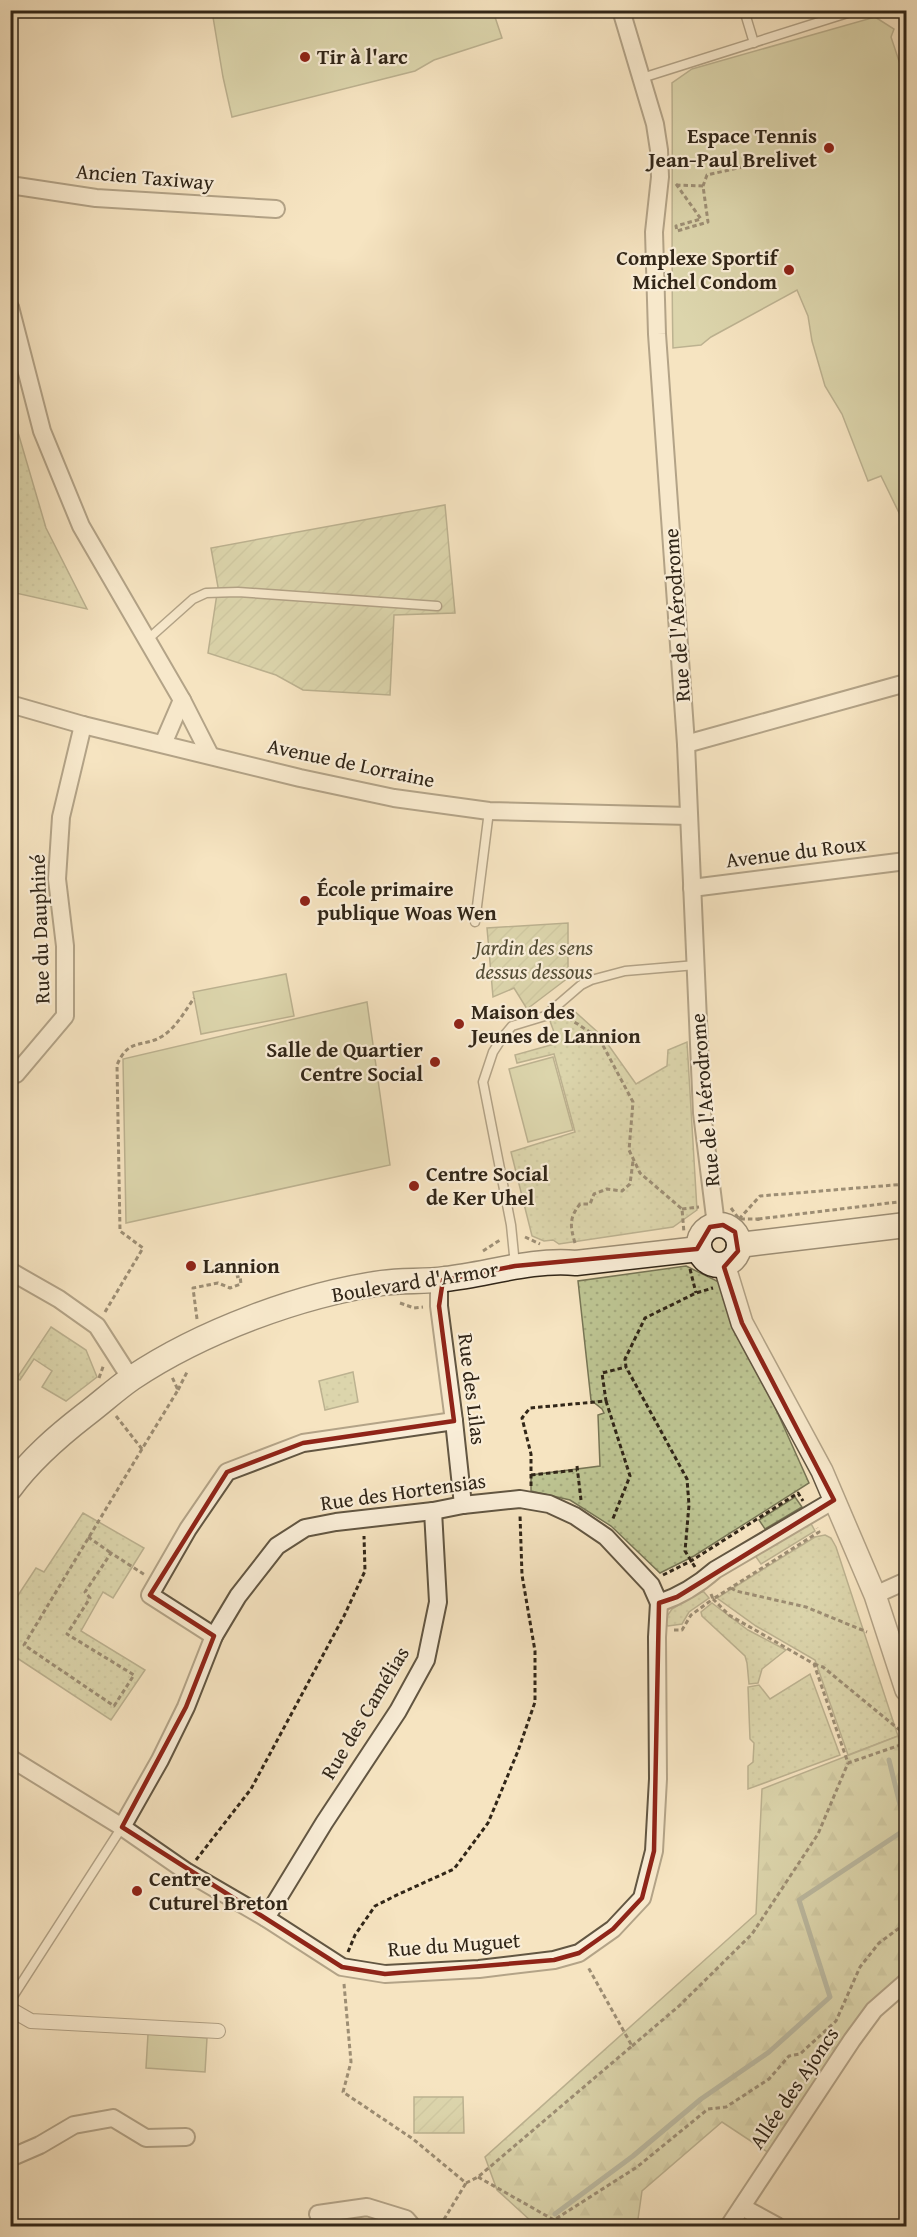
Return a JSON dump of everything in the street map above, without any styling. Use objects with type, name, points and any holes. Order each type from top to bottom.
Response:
[{"type":"main road","points":[[728,1222],[723,1225],[735,1232],[739,1245],[735,1257],[724,1264],[711,1263],[693,1250],[705,1231],[728,1222]]},
{"type":"main road","points":[[739,1245],[906,1225]]},
{"type":"main road","name":"Boulevard d'Armor","points":[[10,1488],[53,1441],[131,1379],[192,1343],[279,1309],[382,1283],[443,1280],[515,1266],[557,1262],[576,1263],[693,1250]]},
{"type":"street","name":"Rue de l'Aérodrome","points":[[621,10],[655,124],[659,150],[660,177],[654,232],[657,334],[686,744],[702,1113],[728,1222]]},
{"type":"street","name":"Ancien Taxiway","points":[[10,185],[96,198],[276,209]]},
{"type":"street","points":[[11,311],[42,431],[81,526],[182,700],[210,755]]},
{"type":"street","points":[[686,744],[906,683]]},
{"type":"street","points":[[163,744],[182,700]]},
{"type":"street","name":"Avenue de Lorraine","points":[[10,704],[83,725],[300,778],[394,798],[489,811],[689,816]]},
{"type":"street","name":"Rue du Dauphiné","points":[[10,1076],[16,1074],[65,1016],[65,946],[57,879],[61,818],[83,725]]},
{"type":"street","name":"Avenue du Roux","points":[[692,888],[906,861]]},
{"type":"street","points":[[724,1264],[742,1323],[822,1471],[875,1595],[906,1690]]},
{"type":"street","points":[[10,1271],[59,1299],[97,1326],[131,1379]]},
{"type":"street","name":"Rue des Lilas","points":[[443,1280],[439,1290],[438,1306],[463,1505]]},
{"type":"street","points":[[214,1636],[150,1594],[188,1529],[227,1472],[303,1443],[454,1421]]},
{"type":"street","name":"Rue des Hortensias","points":[[122,1827],[171,1739],[214,1636],[238,1596],[277,1546],[305,1528],[463,1505],[525,1500],[549,1504],[575,1516],[606,1537],[651,1585],[658,1603]]},
{"type":"street","points":[[658,1603],[677,1597],[704,1581],[715,1570],[834,1500]]},
{"type":"street","name":"Rue des Camélias","points":[[266,1918],[324,1823],[398,1711],[426,1660],[438,1602],[433,1511]]},
{"type":"street","points":[[875,1595],[906,1581]]},
{"type":"street","name":"Rue du Muguet","points":[[10,1758],[122,1827],[187,1872],[342,1966],[385,1974],[479,1969],[554,1960],[579,1953],[613,1929],[642,1898],[654,1851],[658,1779],[658,1603]]},
{"type":"street","name":"Allée des Ajoncs","points":[[729,2226],[852,2040],[874,2010],[906,1982]]},
{"type":"street","points":[[10,2009],[31,2021],[218,2031]]},
{"type":"street","points":[[10,2158],[40,2145],[74,2125],[113,2118],[146,2138],[186,2137]]},
{"type":"street","points":[[318,2214],[367,2207],[406,2219],[412,2226]]},
{"type":"street","points":[[742,2207],[777,2226]]},
{"type":"lane","points":[[744,10],[754,43]]},
{"type":"lane","points":[[642,78],[856,10]]},
{"type":"lane","points":[[147,640],[193,598],[206,593],[238,592],[436,606]]},
{"type":"lane","points":[[475,922],[489,811]]},
{"type":"lane","points":[[515,1266],[511,1224],[483,1082],[493,1052],[512,1026],[540,1019],[580,985],[602,976],[626,971],[696,965]]},
{"type":"lane","points":[[10,2001],[122,1827]]},
{"type":"path","points":[[703,186],[676,185],[701,219],[676,226],[677,231],[708,222],[703,186],[707,175],[742,167],[754,157]]},
{"type":"path","points":[[97,1326],[143,1248],[120,1231],[117,1065],[123,1052],[130,1047],[163,1035],[194,998]]},
{"type":"path","points":[[554,1009],[599,1038],[633,1102],[629,1150],[633,1160],[640,1173],[682,1209],[693,1250],[696,1293],[645,1318],[625,1359],[626,1367],[687,1479],[689,1505],[685,1551],[713,1599],[729,1615],[823,1667],[902,1732],[906,1741],[848,1763]]},
{"type":"path","points":[[576,1245],[570,1226],[572,1215],[580,1204],[590,1203],[594,1194],[607,1189],[622,1191],[630,1184],[633,1160]]},
{"type":"path","points":[[728,1222],[760,1196],[906,1184]]},
{"type":"path","points":[[758,1219],[906,1201]]},
{"type":"path","points":[[482,1274],[479,1254],[500,1240],[512,1238]]},
{"type":"path","points":[[197,1321],[193,1288],[219,1282],[230,1287],[241,1284],[240,1276],[236,1277]]},
{"type":"path","points":[[393,1300],[414,1308],[438,1306]]},
{"type":"path","points":[[163,1360],[178,1390]]},
{"type":"path","points":[[111,1552],[85,1592],[90,1598],[67,1634],[134,1675],[114,1706],[24,1645],[178,1390],[186,1371],[195,1366]]},
{"type":"path","points":[[606,1537],[630,1476],[606,1401],[602,1373],[626,1367]]},
{"type":"path","points":[[104,1401],[142,1449]]},
{"type":"path","points":[[466,2183],[413,2139],[343,2092],[351,2062],[342,1966],[355,1935],[375,1906],[454,1869],[488,1823],[518,1751],[535,1702],[535,1651],[522,1575],[525,1500],[531,1475],[531,1454],[522,1418],[530,1408],[606,1401]]},
{"type":"path","points":[[531,1475],[577,1468],[581,1504],[575,1516]]},
{"type":"path","points":[[657,1578],[691,1561],[798,1493],[819,1532],[713,1599],[692,1615],[682,1630],[657,1631]]},
{"type":"path","points":[[187,1872],[251,1789],[344,1616],[365,1571],[363,1519]]},
{"type":"path","points":[[88,1537],[158,1582]]},
{"type":"path","points":[[731,1588],[806,1607],[891,1642]]},
{"type":"path","points":[[440,2226],[466,2183],[478,2177],[679,2006],[752,1934],[818,1834],[848,1763],[814,1664]]},
{"type":"path","points":[[551,2226],[554,2220],[637,2167],[708,2109],[726,2107],[770,2079],[789,2056],[800,2054],[836,2022],[860,1967],[879,1943],[906,1923]]},
{"type":"path","points":[[579,1953],[632,2046]]},
{"type":"path","points":[[478,2177],[554,2220]]},
{"type":"highlighted area","points":[[723,1225],[735,1232],[738,1251],[724,1267],[742,1323],[834,1500],[677,1597],[659,1603],[654,1851],[642,1898],[613,1929],[579,1953],[554,1960],[385,1974],[342,1967],[122,1827],[186,1707],[214,1636],[150,1595],[227,1472],[303,1443],[454,1421],[439,1306],[443,1280],[515,1266],[697,1249],[710,1227]]},
{"type":"green space","points":[[212,11],[493,11],[502,38],[434,60],[415,71],[232,117]]},
{"type":"green space","name":"Complexe Sportif Michel Condom","points":[[875,17],[894,29],[891,37],[906,82],[906,527],[881,476],[868,481],[842,414],[825,386],[812,341],[808,316],[797,290],[711,337],[701,345],[673,348],[672,83],[692,69]]},
{"type":"green space","points":[[10,405],[46,528],[87,609],[11,592]]},
{"type":"green space","points":[[445,505],[455,613],[394,615],[390,695],[303,690],[276,675],[208,653],[218,587],[211,548]]},
{"type":"green space","name":"Jardin des sens dessus dessous","points":[[568,923],[568,978],[527,1009],[514,988],[493,997],[487,928]]},
{"type":"green space","points":[[286,974],[294,1016],[201,1034],[193,992]]},
{"type":"green space","points":[[367,1002],[390,1165],[126,1223],[123,1059]]},
{"type":"green space","points":[[571,1008],[602,1036],[636,1084],[667,1066],[668,1050],[687,1042],[697,1210],[673,1227],[559,1244],[553,1240],[544,1241],[532,1236],[511,1152],[575,1132],[554,1054],[517,1063],[515,1055],[558,1043],[550,1021]]},
{"type":"green space","points":[[553,1057],[573,1130],[528,1142],[509,1069]]},
{"type":"green space","points":[[686,1266],[719,1282],[809,1483],[694,1556],[660,1573],[611,1526],[570,1500],[531,1491],[531,1475],[600,1466],[598,1415],[604,1413],[591,1400],[578,1281]]},
{"type":"green space","points":[[51,1327],[86,1350],[97,1377],[66,1401],[42,1387],[52,1371],[34,1359],[20,1380],[17,1378]]},
{"type":"green space","points":[[353,1372],[358,1402],[325,1410],[319,1381]]},
{"type":"green space","points":[[795,1497],[802,1507],[765,1529],[759,1520]]},
{"type":"green space","points":[[83,1513],[144,1548],[113,1598],[103,1592],[81,1631],[145,1670],[111,1720],[11,1654],[11,1606],[36,1568],[44,1572]]},
{"type":"green space","points":[[809,1520],[815,1531],[761,1564],[754,1554]]},
{"type":"green space","points":[[825,1535],[831,1538],[836,1547],[898,1736],[848,1755],[815,1660],[756,1626],[717,1598],[815,1537]]},
{"type":"green space","points":[[700,1592],[704,1592],[709,1598],[689,1612],[682,1624],[668,1626],[665,1623],[672,1609]]},
{"type":"green space","points":[[712,1603],[748,1630],[786,1650],[762,1669],[758,1683],[749,1684],[745,1656],[702,1616],[701,1612]]},
{"type":"green space","points":[[810,1674],[840,1755],[748,1789],[748,1766],[753,1762],[754,1743],[750,1739],[748,1687],[759,1685],[770,1699]]},
{"type":"green space","points":[[898,1736],[906,1772],[906,1972],[874,2010],[775,2157],[722,2122],[642,2191],[637,2226],[531,2226],[531,2221],[497,2190],[485,2157],[756,1914],[762,1789]]},
{"type":"green space","points":[[148,2034],[207,2038],[205,2072],[146,2068]]},
{"type":"green space","points":[[414,2097],[463,2097],[464,2133],[414,2133]]},
{"type":"waterway","points":[[889,1760],[906,1829]]},
{"type":"waterway","points":[[555,2214],[633,2156],[701,2099],[769,2052],[830,1997],[799,1900],[906,1829]]},
{"type":"place","name":"Tir à l'arc","points":[[305,57]]},
{"type":"place","name":"Espace Tennis Jean-Paul Brelivet","points":[[829,148]]},
{"type":"place","name":"Complexe Sportif Michel Condom","points":[[789,270]]},
{"type":"place","name":"École primaire publique Woas Wen","points":[[305,901]]},
{"type":"place","name":"Maison des Jeunes de Lannion","points":[[459,1024]]},
{"type":"place","name":"Salle de Quartier Centre Social","points":[[435,1062]]},
{"type":"place","name":"Centre Social de Ker Uhel","points":[[414,1186]]},
{"type":"place","name":"Lannion","points":[[191,1266]]},
{"type":"place","name":"Centre Cuturel Breton","points":[[137,1891]]}]
